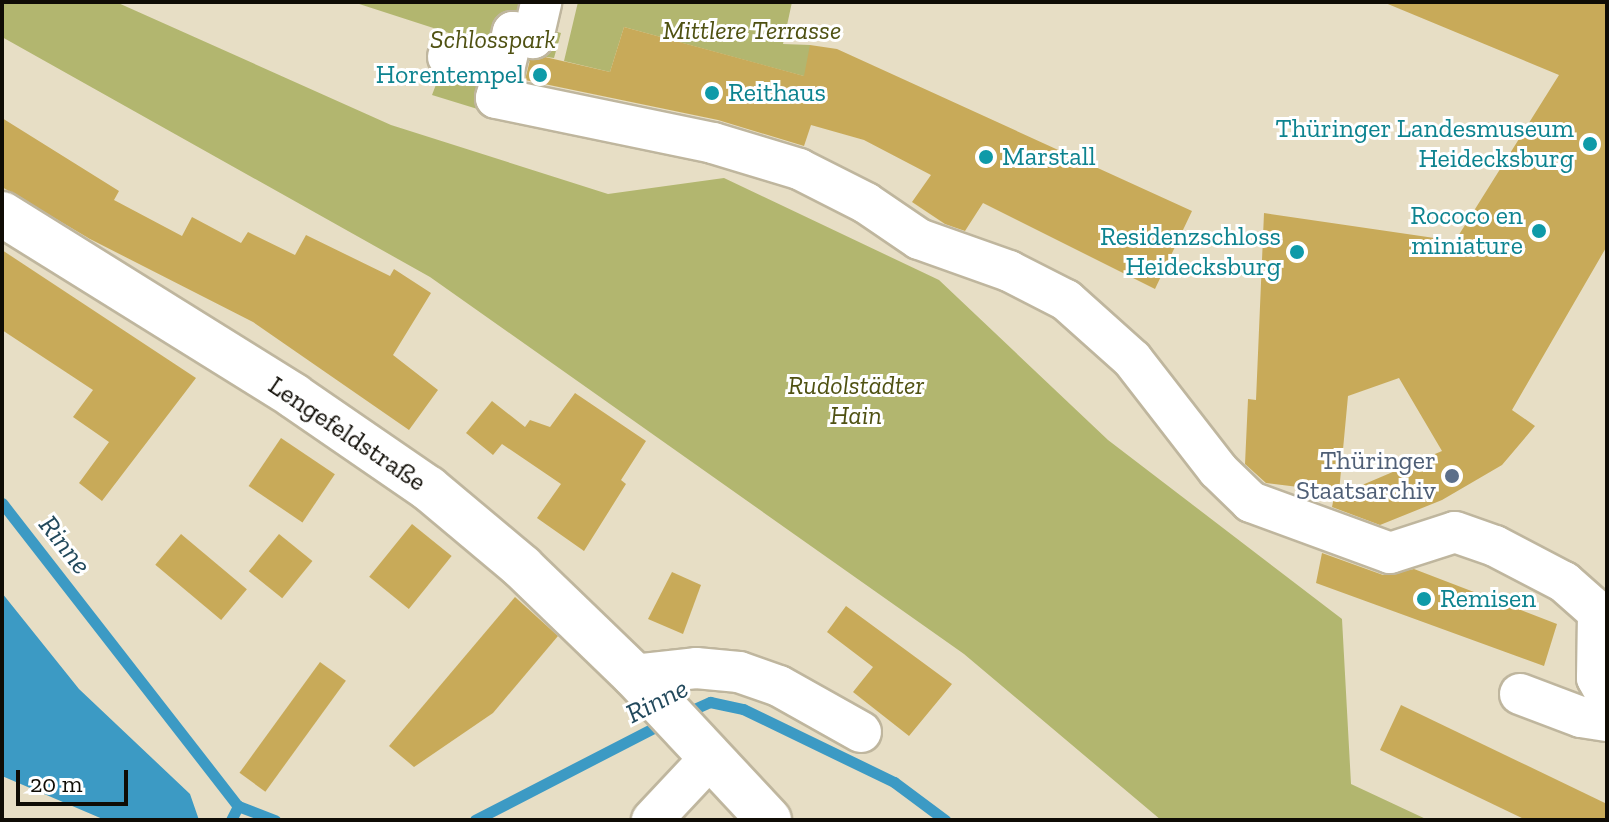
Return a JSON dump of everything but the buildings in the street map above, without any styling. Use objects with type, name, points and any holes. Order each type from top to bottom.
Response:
[{"type":"main road","name":"Lengefeldstraße","points":[[2,214],[399,466],[522,567],[645,687],[769,820]]},
{"type":"street","points":[[541,2],[533,38],[513,32],[496,98],[713,143],[799,169],[866,203],[919,239],[1009,271],[1066,300],[1132,359],[1218,470],[1251,502],[1296,522],[1390,553],[1455,532],[1495,546],[1564,582],[1602,617],[1597,678],[1607,696]]},
{"type":"street","points":[[448,57],[504,70]]},
{"type":"street","points":[[645,687],[696,668],[739,672],[779,686],[861,732]]},
{"type":"street","points":[[1520,694],[1581,717],[1607,721]]},
{"type":"street","points":[[652,820],[702,751]]},
{"type":"green space","name":"Rudolstädter Hain","points":[[2,2],[116,2],[391,125],[608,194],[724,178],[939,280],[1108,440],[1342,619],[1351,784],[1428,820],[1161,820],[964,654],[430,277],[2,37]]},
{"type":"green space","name":"Schlosspark","points":[[353,2],[552,2],[546,29],[561,33],[554,58],[534,55],[521,73],[526,89],[555,114],[549,131],[432,95],[455,35]]},
{"type":"green space","name":"Mittlere Terrasse","points":[[578,2],[792,2],[783,44],[810,45],[811,78],[624,27],[610,72],[564,61]]},
{"type":"water","points":[[2,593],[79,689],[190,794],[199,820],[105,820],[2,776]]},
{"type":"waterway","name":"Rinne","points":[[2,503],[238,806],[275,820]]},
{"type":"waterway","name":"Rinne","points":[[683,714],[710,702],[743,709],[894,782],[945,820]]},
{"type":"waterway","name":"Rinne","points":[[475,820],[663,723]]},
{"type":"waterway","name":"Rinne","points":[[231,820],[238,806]]},
{"type":"place","name":"Horentempel","points":[[540,75]]},
{"type":"place","name":"Reithaus","points":[[712,93]]},
{"type":"place","name":"Thüringer Landesmuseum Heidecksburg","points":[[1590,144]]},
{"type":"place","name":"Marstall","points":[[986,157]]},
{"type":"place","name":"Rococo en miniature","points":[[1539,231]]},
{"type":"place","name":"Residenzschloss Heidecksburg","points":[[1297,252]]},
{"type":"place","name":"Thüringer Staatsarchiv","points":[[1452,476]]},
{"type":"place","name":"Remisen","points":[[1424,599]]}]
